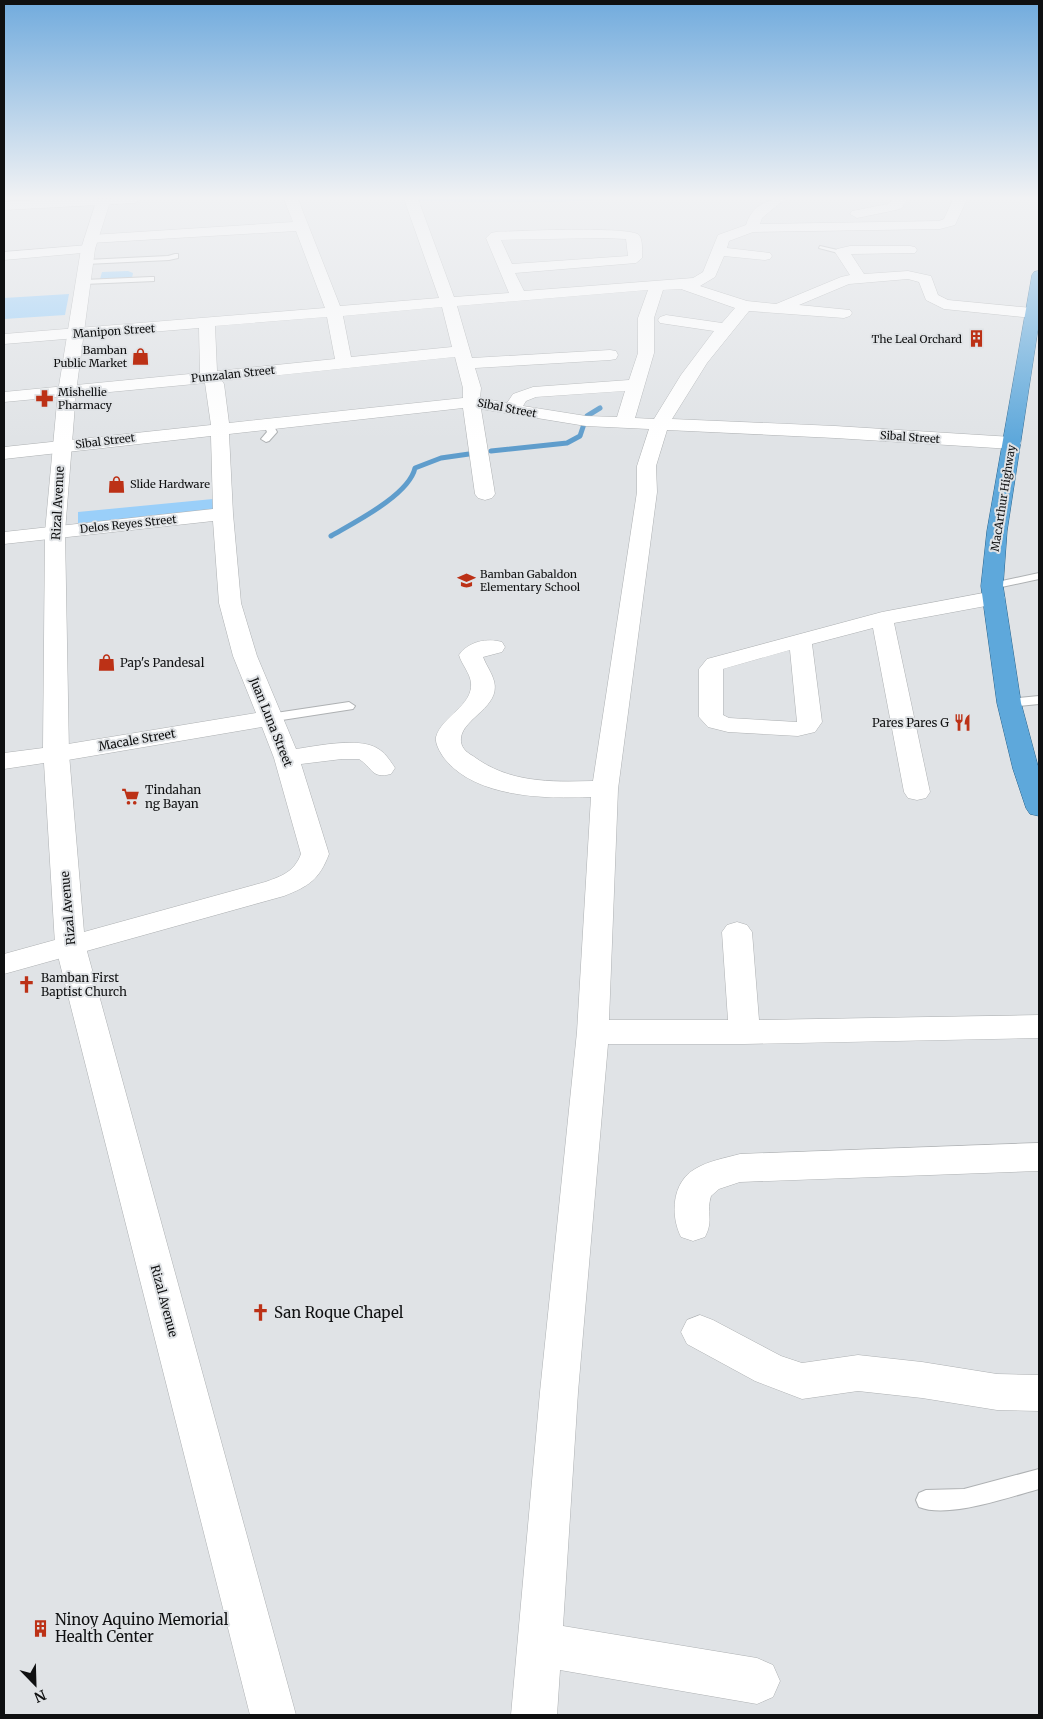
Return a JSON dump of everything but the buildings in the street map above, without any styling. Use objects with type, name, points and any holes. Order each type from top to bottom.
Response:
[{"type":"highway","name":"MacArthur Highway","points":[[1038,279],[996,530],[994,592],[1009,703],[1026,769],[1039,808]]},
{"type":"street","points":[[322,279],[334,311],[344,363]]},
{"type":"street","points":[[440,279],[472,388],[471,402],[485,494]]},
{"type":"street","points":[[511,279],[518,296]]},
{"type":"street","name":"Manipon Street","points":[[4,339],[207,324],[334,311],[518,296],[657,285],[683,285],[701,279]]},
{"type":"street","points":[[779,308],[836,282],[852,279]]},
{"type":"street","points":[[926,279],[932,297],[939,303],[952,306],[1032,313]]},
{"type":"street","name":"Rizal Avenue","points":[[84,282],[67,392],[55,532],[56,754],[70,944],[273,1715]]},
{"type":"street","points":[[624,423],[646,353],[646,318],[657,285]]},
{"type":"street","points":[[683,285],[745,306],[844,313]]},
{"type":"street","points":[[534,1715],[559,1392],[593,1032],[605,789],[647,492],[646,464],[658,425],[707,350],[745,306]]},
{"type":"street","points":[[666,320],[725,328]]},
{"type":"street","name":"Juan Luna Street","points":[[70,944],[274,889],[298,880],[310,869],[316,854],[287,758],[235,625],[230,602],[223,514],[220,428],[215,384],[209,376],[207,324]]},
{"type":"street","name":"Punzalan Street","points":[[4,397],[344,363],[463,357],[610,355]]},
{"type":"street","points":[[512,410],[519,398],[533,392],[636,385]]},
{"type":"street","name":"Sibal Street","points":[[4,452],[220,428],[267,431],[471,402],[556,417],[624,423],[835,432],[1012,443]]},
{"type":"street","name":"Delos Reyes Street","points":[[4,538],[223,514]]},
{"type":"street","points":[[800,640],[810,722],[806,726],[798,729],[728,725],[717,722],[711,717],[711,669],[715,664],[800,640],[994,592]]},
{"type":"street","points":[[882,619],[917,792]]},
{"type":"street","points":[[494,647],[479,649],[471,655],[472,664],[482,683],[482,691],[477,701],[454,727],[449,737],[450,747],[457,758],[469,768],[518,787],[539,789],[605,789]]},
{"type":"street","name":"Macale Street","points":[[4,761],[270,718]]},
{"type":"street","points":[[287,758],[348,751],[363,752],[369,754],[382,768]]},
{"type":"street","points":[[737,932],[744,1032]]},
{"type":"street","points":[[4,964],[70,944]]},
{"type":"street","points":[[593,1032],[744,1032],[1039,1026]]},
{"type":"street","points":[[694,1226],[691,1196],[702,1182],[715,1174],[740,1168],[1039,1157]]},
{"type":"street","points":[[700,1332],[769,1369],[802,1381],[858,1373],[922,1380],[997,1392],[1039,1393]]},
{"type":"street","points":[[540,1644],[757,1681]]},
{"type":"lane","points":[[84,282],[101,279]]},
{"type":"lane","points":[[994,592],[1039,576]]},
{"type":"lane","points":[[1009,703],[1039,700]]},
{"type":"lane","points":[[270,718],[349,706]]},
{"type":"lane","points":[[926,1500],[964,1498],[1039,1479]]},
{"type":"shaded area","points":[[69,294],[65,315],[4,319],[4,298]]},
{"type":"shaded area","points":[[213,499],[215,511],[78,525],[78,512]]},
{"type":"waterway","points":[[586,419],[587,416],[600,408]]},
{"type":"waterway","points":[[491,451],[567,443],[580,436],[584,424]]},
{"type":"waterway","points":[[331,536],[392,498],[411,478],[415,468],[441,458],[476,453]]},
{"type":"place","name":"The Leal Orchard","points":[[976,339]]},
{"type":"place","name":"Bamban Public Market","points":[[141,356]]},
{"type":"place","name":"Mishellie Pharmacy","points":[[44,398]]},
{"type":"place","name":"Slide Hardware","points":[[116,484]]},
{"type":"place","name":"Bamban Gabaldon Elementary School","points":[[466,580]]},
{"type":"place","name":"Pap's Pandesal","points":[[106,663]]},
{"type":"place","name":"Pares Pares G","points":[[963,723]]},
{"type":"place","name":"Tindahan ng Bayan","points":[[131,797]]},
{"type":"place","name":"Bamban First Baptist Church","points":[[27,985]]},
{"type":"place","name":"San Roque Chapel","points":[[260,1313]]},
{"type":"place","name":"Ninoy Aquino Memorial Health Center","points":[[41,1629]]}]
